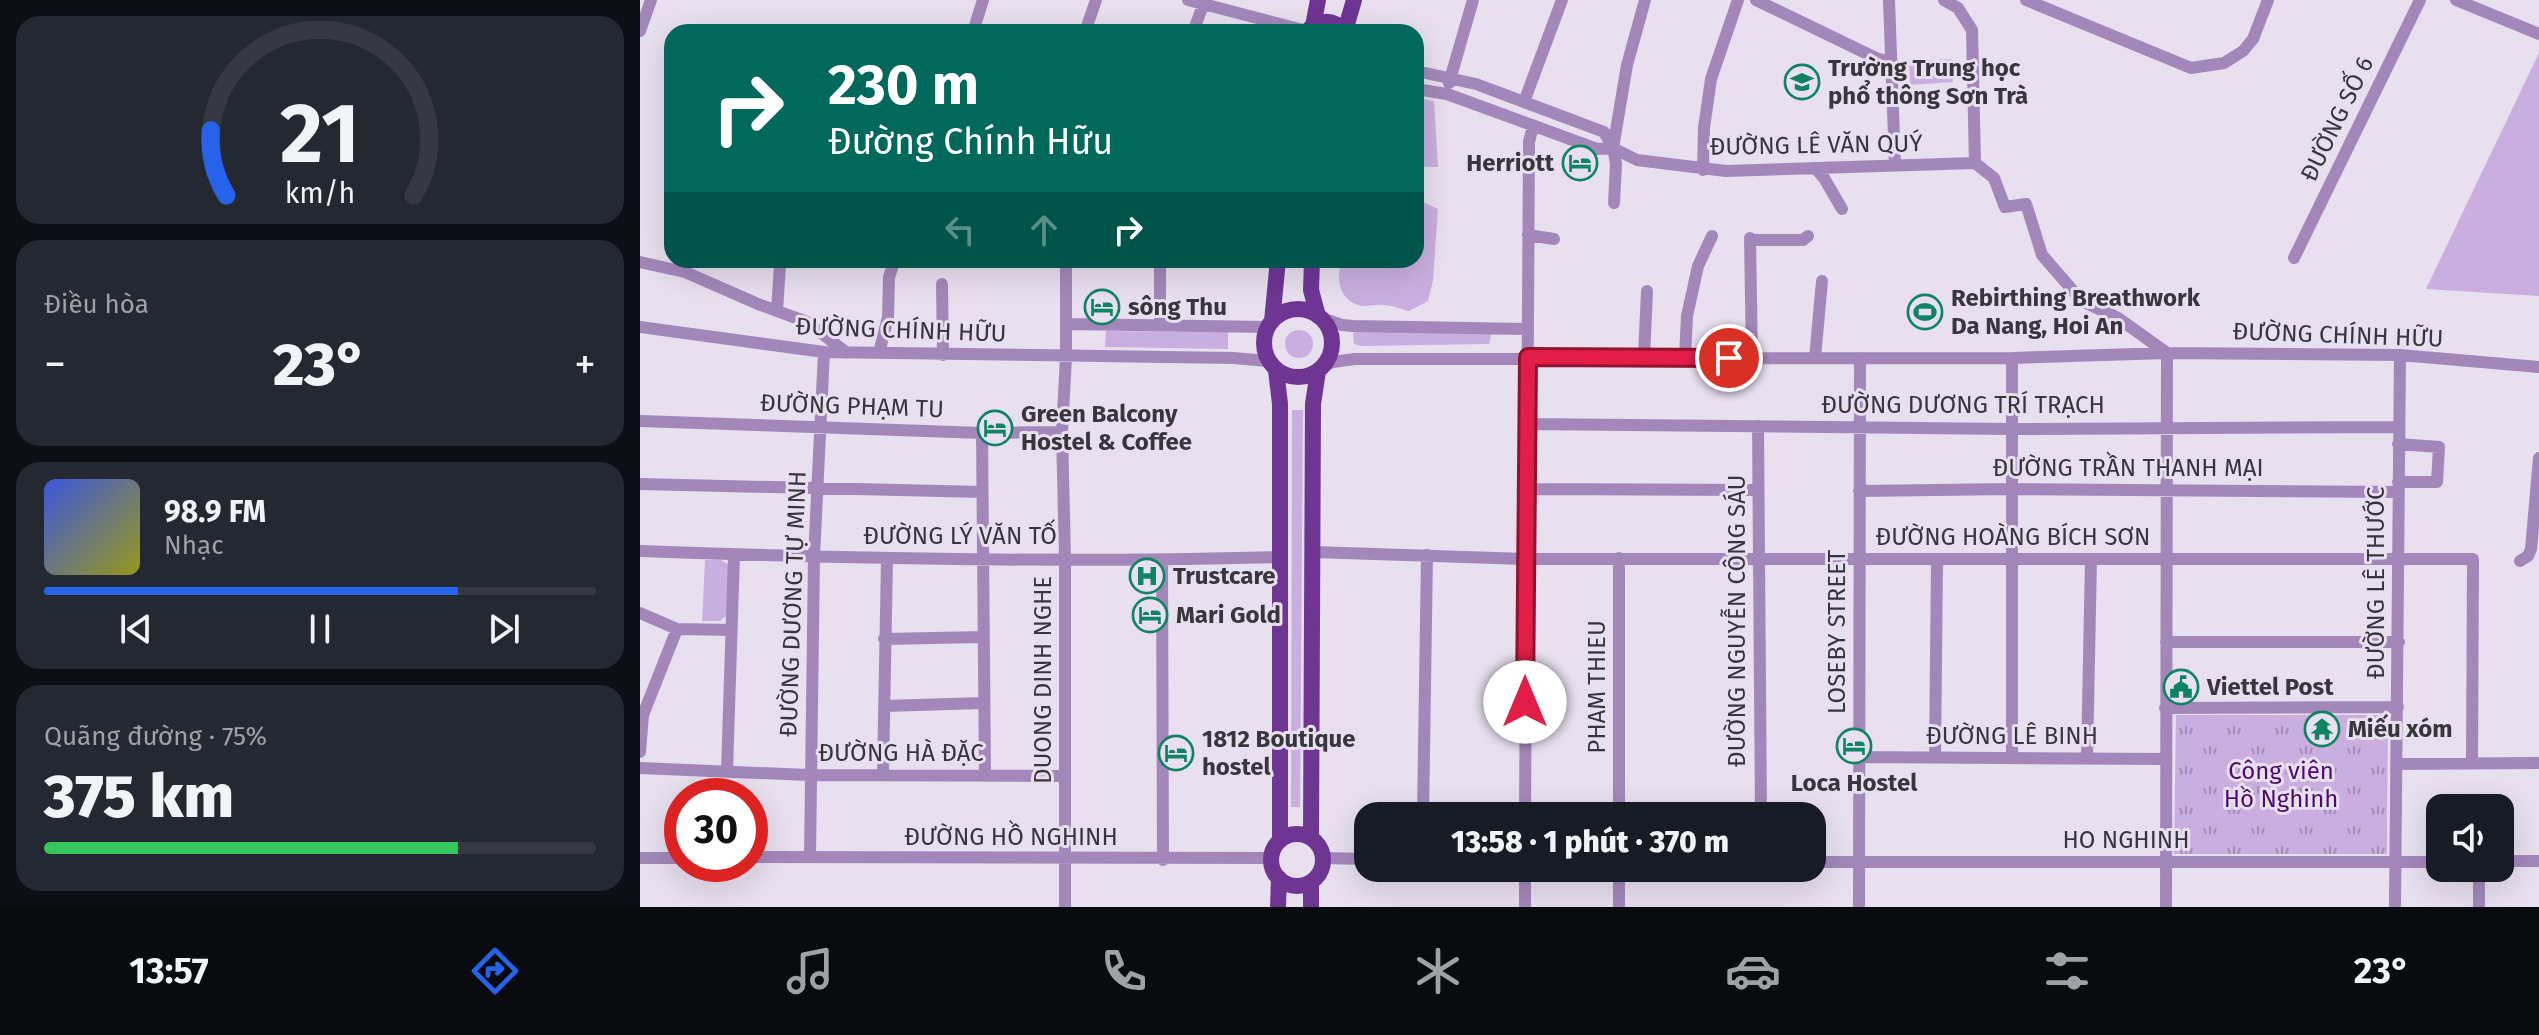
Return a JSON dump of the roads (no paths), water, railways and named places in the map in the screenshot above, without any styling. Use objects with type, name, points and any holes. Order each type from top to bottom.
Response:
[{"type":"main road","points":[[1311,24],[1318,0]]},
{"type":"main road","points":[[1347,24],[1354,0]]},
{"type":"main road","points":[[1277,268],[1270,324],[1264,344],[1273,366],[1280,404],[1280,840],[1271,858],[1279,878],[1291,885],[1311,883],[1318,876],[1324,858],[1318,843],[1311,837],[1292,834],[1280,840]]},
{"type":"main road","points":[[1312,268],[1311,290],[1319,317]]},
{"type":"main road","points":[[1270,324],[1286,311],[1302,309],[1319,317],[1327,325],[1332,343],[1331,352],[1320,369],[1313,404],[1311,837]]},
{"type":"main road","points":[[1273,366],[1292,377],[1310,375],[1320,369]]},
{"type":"main road","points":[[1278,907],[1279,878]]},
{"type":"main road","points":[[1311,883],[1311,907]]},
{"type":"street","points":[[640,31],[651,0]]},
{"type":"street","points":[[976,24],[983,0]]},
{"type":"street","points":[[1088,24],[1096,0]]},
{"type":"street","points":[[1188,0],[1274,24]]},
{"type":"street","points":[[1447,94],[1473,0]]},
{"type":"street","points":[[1524,102],[1562,0]]},
{"type":"street","points":[[1614,203],[1616,164],[1613,148],[1627,65],[1645,0]]},
{"type":"street","points":[[1703,170],[1704,128],[1711,79],[1738,0]]},
{"type":"street","points":[[1756,0],[1878,59],[1890,61]]},
{"type":"street","points":[[1889,0],[1895,165]]},
{"type":"street","points":[[1944,0],[1958,8],[1972,30],[1975,163],[1994,178],[2005,207],[2026,204],[2042,255],[2082,301],[2118,318],[2167,353],[2166,907]]},
{"type":"street","points":[[2026,0],[2191,68],[2224,63],[2243,51],[2253,39],[2268,0]]},
{"type":"street","name":"ĐƯỜNG SỐ 6","points":[[2294,258],[2420,0]]},
{"type":"street","points":[[2456,0],[2539,34]]},
{"type":"street","points":[[1196,24],[1204,2]]},
{"type":"street","name":"ĐƯỜNG LÊ VĂN QUÝ","points":[[1424,73],[1476,84],[1604,132],[1613,148]]},
{"type":"street","name":"ĐƯỜNG LÊ VĂN QUÝ","points":[[1424,90],[1447,94],[1597,149],[1613,148],[1637,160],[1703,170],[1975,163]]},
{"type":"street","points":[[1525,802],[1529,142],[1533,126]]},
{"type":"street","points":[[1815,168],[1842,209]]},
{"type":"street","points":[[1528,235],[1554,239]]},
{"type":"street","points":[[1685,357],[1687,316],[1698,266],[1712,236]]},
{"type":"street","points":[[1752,358],[1750,239],[1803,240],[1808,236]]},
{"type":"street","points":[[640,262],[664,267]]},
{"type":"street","points":[[667,268],[685,272],[807,322],[848,353]]},
{"type":"street","points":[[777,311],[780,268]]},
{"type":"street","points":[[879,353],[888,317],[889,277],[892,268]]},
{"type":"street","points":[[1066,268],[1066,357]]},
{"type":"street","points":[[1160,268],[1160,323]]},
{"type":"street","points":[[1815,358],[1822,281]]},
{"type":"street","points":[[942,284],[943,355]]},
{"type":"street","points":[[1644,357],[1647,291]]},
{"type":"street","points":[[1319,317],[1353,326],[1528,329]]},
{"type":"street","points":[[1067,324],[1270,324]]},
{"type":"street","name":"ĐƯỜNG CHÍNH HỮU","points":[[640,327],[824,352],[1233,358],[1273,366]]},
{"type":"street","name":"ĐƯỜNG DƯƠNG TỰ MINH","points":[[810,857],[814,557],[824,352]]},
{"type":"street","name":"ĐƯỜNG CHÍNH HỮU","points":[[1320,369],[1333,362],[1355,359],[2012,358],[2167,353],[2400,355],[2539,367]]},
{"type":"street","name":"ĐƯỜNG LÊ THƯỚC","points":[[2395,907],[2400,355]]},
{"type":"street","name":"DUONG DINH NGHE","points":[[1065,907],[1062,432],[1066,357]]},
{"type":"street","name":"LOSEBY STREET","points":[[1859,907],[1860,358]]},
{"type":"street","points":[[2012,358],[2012,758]]},
{"type":"street","name":"ĐƯỜNG PHẠM TU","points":[[640,421],[982,433],[1062,432]]},
{"type":"street","name":"ĐƯỜNG DƯƠNG TRÍ TRẠCH","points":[[1528,424],[2012,429],[2398,427]]},
{"type":"street","name":"ĐƯỜNG NGUYỄN CÔNG SÁU","points":[[1758,426],[1761,802]]},
{"type":"street","points":[[982,433],[985,775]]},
{"type":"street","name":"ĐƯỜNG TRẦN THANH MẠI","points":[[1859,491],[2398,487],[2437,482],[2439,447],[2398,444]]},
{"type":"street","points":[[2520,561],[2528,556],[2531,549],[2539,458]]},
{"type":"street","points":[[640,484],[982,492]]},
{"type":"street","points":[[1527,489],[1758,490]]},
{"type":"street","name":"ĐƯỜNG LÝ VĂN TỐ","points":[[640,551],[887,559],[1280,557]]},
{"type":"street","name":"ĐƯỜNG HOÀNG BÍCH SƠN","points":[[1313,552],[1525,559],[2473,559],[2472,763]]},
{"type":"street","points":[[727,771],[734,555]]},
{"type":"street","points":[[1423,802],[1427,555]]},
{"type":"street","name":"PHAM THIEU","points":[[1619,558],[1619,802]]},
{"type":"street","points":[[883,774],[887,559]]},
{"type":"street","points":[[1935,758],[1937,559]]},
{"type":"street","points":[[2087,758],[2091,559]]},
{"type":"street","points":[[1162,560],[1163,860]]},
{"type":"street","points":[[640,613],[677,629],[731,630]]},
{"type":"street","points":[[640,752],[643,715],[677,629]]},
{"type":"street","points":[[884,639],[982,637]]},
{"type":"street","points":[[2166,642],[2399,642]]},
{"type":"street","points":[[884,706],[983,703]]},
{"type":"street","points":[[2165,708],[2398,707]]},
{"type":"street","name":"ĐƯỜNG LÊ BINH","points":[[1858,757],[2165,759]]},
{"type":"street","points":[[2397,764],[2539,763]]},
{"type":"street","name":"ĐƯỜNG HÀ ĐẶC","points":[[640,768],[809,775],[1065,776]]},
{"type":"street","name":"ĐƯỜNG HỒ NGHINH","points":[[768,857],[1271,858]]},
{"type":"street","points":[[640,858],[664,858]]},
{"type":"street","points":[[1324,858],[1354,859]]},
{"type":"street","points":[[2514,861],[2539,861]]},
{"type":"street","name":"HO NGHINH","points":[[1826,862],[2426,862]]},
{"type":"street","points":[[1525,882],[1525,907]]},
{"type":"street","points":[[1619,882],[1619,907]]},
{"type":"street","points":[[2479,882],[2479,907]]},
{"type":"place","name":"Trường Trung học phổ thông Sơn Trà","points":[[1802,82]]},
{"type":"place","name":"Herriott","points":[[1580,163]]},
{"type":"place","name":"sông Thu","points":[[1102,307]]},
{"type":"place","name":"Rebirthing Breathwork Da Nang, Hoi An","points":[[1925,312]]},
{"type":"place","name":"Green Balcony Hostel & Coffee","points":[[995,428]]},
{"type":"place","name":"Trustcare","points":[[1147,576]]},
{"type":"place","name":"Mari Gold","points":[[1150,615]]},
{"type":"place","name":"Viettel Post","points":[[2181,687]]},
{"type":"place","name":"Miếu xóm","points":[[2322,729]]},
{"type":"place","name":"Loca Hostel","points":[[1854,746]]},
{"type":"place","name":"1812 Boutique hostel","points":[[1176,753]]},
{"type":"park label","name":"Công viên Hồ Nghinh","points":[[2281,785]]}]
